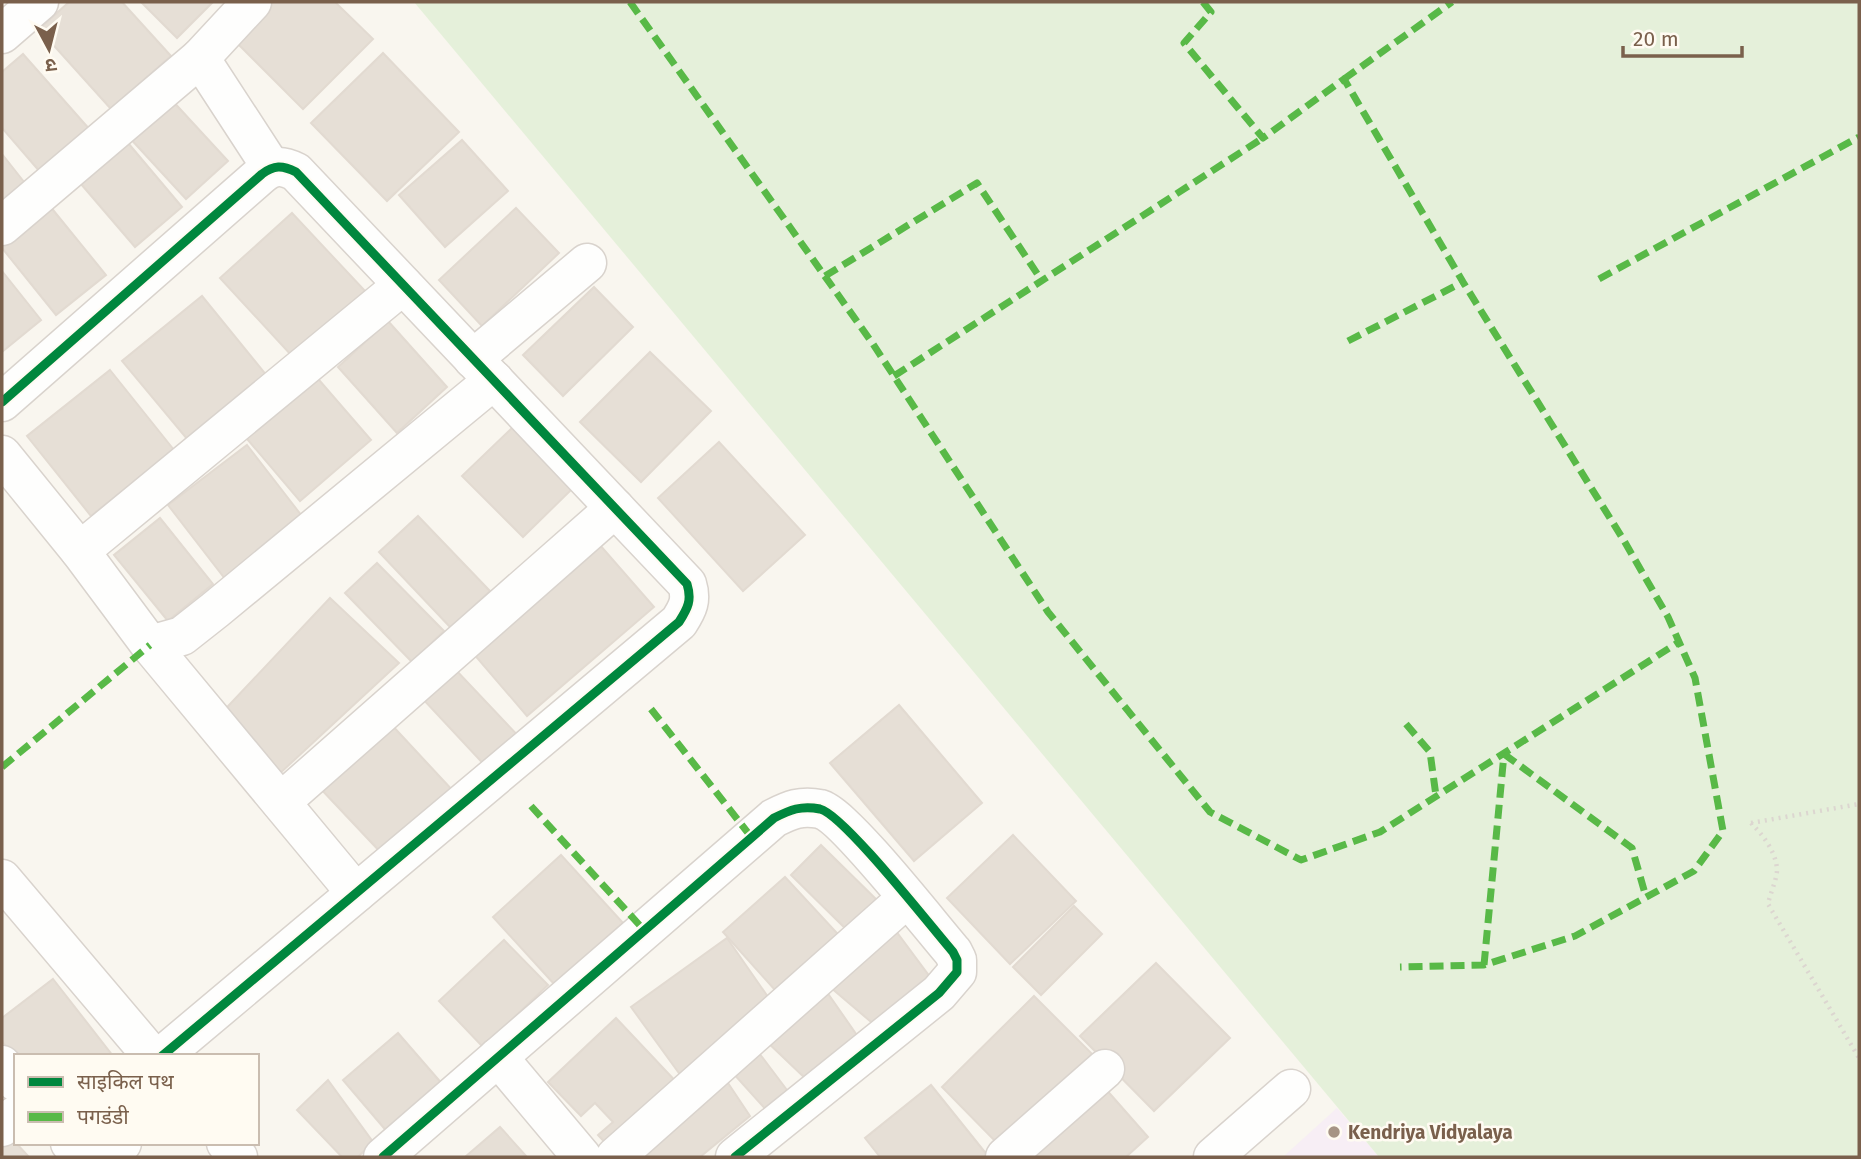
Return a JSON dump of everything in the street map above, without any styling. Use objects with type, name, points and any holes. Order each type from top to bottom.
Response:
[{"type":"street","points":[[2,34],[39,2]]},
{"type":"street","points":[[2,226],[200,58],[252,2]]},
{"type":"street","points":[[200,58],[271,167]]},
{"type":"street","points":[[2,402],[271,167],[287,167],[296,172],[687,584],[691,595],[688,608],[679,622],[164,1054]]},
{"type":"street","points":[[149,645],[182,636],[202,621],[484,369],[587,263]]},
{"type":"street","points":[[80,551],[403,285]]},
{"type":"street","points":[[2,455],[80,551],[149,645],[356,893]]},
{"type":"street","points":[[281,802],[615,508]]},
{"type":"street","points":[[402,1151],[498,1057],[774,818],[797,807],[823,810],[846,827],[953,952],[957,960],[957,972],[939,993],[735,1157]]},
{"type":"street","points":[[615,1157],[906,898]]},
{"type":"street","points":[[9,903],[150,1054]]},
{"type":"street","points":[[498,1057],[582,1157]]},
{"type":"street","points":[[2,1065],[14,1080]]},
{"type":"street","points":[[1005,1157],[1105,1069]]},
{"type":"street","points":[[1213,1157],[1291,1089]]},
{"type":"street","points":[[106,1157],[120,1145]]},
{"type":"path","points":[[1859,804],[1751,823],[1762,834],[1772,851],[1777,871],[1768,904],[1859,1058]]},
{"type":"shaded area","name":"Kendriya Vidyalaya","points":[[1337,1108],[1379,1157],[1283,1157]]},
{"type":"green space","points":[[414,2],[1859,2],[1859,1157],[1379,1157]]},
{"type":"building","points":[[69,2],[122,2],[171,56],[111,109],[39,29]]},
{"type":"building","points":[[141,2],[213,2],[177,38]]},
{"type":"building","points":[[271,2],[335,2],[373,39],[303,109],[233,39]]},
{"type":"building","points":[[383,53],[459,132],[387,201],[311,123]]},
{"type":"building","points":[[23,54],[91,131],[41,173],[2,128],[2,72]]},
{"type":"building","points":[[169,97],[228,161],[186,199],[127,135]]},
{"type":"building","points":[[123,137],[182,207],[135,247],[75,177]]},
{"type":"building","points":[[462,140],[508,191],[445,247],[399,195]]},
{"type":"building","points":[[2,154],[28,187],[2,208]]},
{"type":"building","points":[[49,205],[106,275],[56,315],[2,248],[2,243]]},
{"type":"building","points":[[516,208],[559,253],[482,326],[439,280]]},
{"type":"building","points":[[292,213],[365,291],[293,357],[220,278]]},
{"type":"building","points":[[2,271],[41,320],[2,352]]},
{"type":"building","points":[[594,287],[633,327],[563,396],[523,355]]},
{"type":"building","points":[[202,296],[272,382],[193,446],[122,361]]},
{"type":"building","points":[[388,321],[447,387],[397,433],[338,367]]},
{"type":"building","points":[[650,352],[711,411],[641,482],[580,422]]},
{"type":"building","points":[[110,370],[174,450],[91,516],[27,436]]},
{"type":"building","points":[[313,373],[371,440],[300,501],[242,433]]},
{"type":"building","points":[[512,428],[572,489],[523,537],[462,476]]},
{"type":"building","points":[[719,442],[805,535],[743,591],[658,498]]},
{"type":"building","points":[[247,445],[305,520],[226,580],[168,505]]},
{"type":"building","points":[[418,516],[490,591],[451,628],[379,552]]},
{"type":"building","points":[[160,518],[213,584],[168,621],[114,555]]},
{"type":"building","points":[[599,544],[654,607],[527,716],[473,653]]},
{"type":"building","points":[[377,563],[444,631],[412,662],[345,593]]},
{"type":"building","points":[[330,598],[399,663],[277,776],[215,720]]},
{"type":"building","points":[[454,668],[524,742],[491,772],[422,698]]},
{"type":"building","points":[[899,705],[982,803],[914,861],[830,763]]},
{"type":"building","points":[[389,722],[455,793],[385,857],[319,787]]},
{"type":"building","points":[[1013,835],[1076,901],[1010,964],[947,898]]},
{"type":"building","points":[[821,845],[881,904],[851,934],[791,875]]},
{"type":"building","points":[[561,855],[623,923],[555,985],[493,917]]},
{"type":"building","points":[[785,877],[847,944],[784,1000],[723,932]]},
{"type":"building","points":[[1074,906],[1102,934],[1041,995],[1013,967]]},
{"type":"building","points":[[893,927],[930,977],[877,1027],[830,987]]},
{"type":"building","points":[[727,938],[775,1007],[684,1080],[631,1007]]},
{"type":"building","points":[[504,940],[548,985],[483,1047],[439,1001]]},
{"type":"building","points":[[1156,963],[1230,1038],[1154,1111],[1080,1036]]},
{"type":"building","points":[[53,979],[111,1054],[14,1054],[14,1056],[2,1041],[2,1018]]},
{"type":"building","points":[[822,985],[861,1041],[809,1082],[764,1039]]},
{"type":"building","points":[[1034,996],[1095,1057],[1002,1148],[942,1087]]},
{"type":"building","points":[[616,1018],[682,1088],[614,1152],[598,1135],[613,1122],[595,1103],[581,1116],[548,1082]]},
{"type":"building","points":[[398,1033],[444,1086],[389,1134],[343,1080]]},
{"type":"building","points":[[756,1049],[790,1094],[769,1113],[732,1072]]},
{"type":"building","points":[[724,1077],[750,1116],[700,1157],[628,1157]]},
{"type":"building","points":[[328,1080],[373,1142],[358,1157],[342,1157],[297,1110]]},
{"type":"building","points":[[931,1085],[988,1156],[880,1157],[865,1138]]},
{"type":"building","points":[[1104,1087],[1148,1137],[1126,1157],[1025,1157]]},
{"type":"building","points":[[500,1127],[527,1157],[465,1157]]},
{"type":"building","points":[[12,1138],[14,1145],[18,1145],[29,1157],[2,1157],[2,1146]]},
{"type":"marked path","points":[[630,2],[873,344],[1048,612],[1210,812],[1301,860],[1380,832],[1679,642]]},
{"type":"marked path","points":[[1203,2],[1211,12],[1184,43],[1263,138],[1344,79],[1463,282],[1623,539],[1668,617],[1695,678],[1723,831],[1694,871],[1575,936],[1484,965],[1400,967]]},
{"type":"marked path","points":[[1344,79],[1452,2]]},
{"type":"marked path","points":[[1599,279],[1859,137]]},
{"type":"marked path","points":[[894,376],[1263,138]]},
{"type":"marked path","points":[[825,276],[977,183],[1042,281]]},
{"type":"marked path","points":[[1348,341],[1463,282]]},
{"type":"marked path","points":[[2,767],[150,645]]},
{"type":"marked path","points":[[651,709],[752,838]]},
{"type":"marked path","points":[[1406,724],[1430,752],[1436,796]]},
{"type":"marked path","points":[[1504,754],[1632,848],[1646,897]]},
{"type":"marked path","points":[[1484,965],[1504,754]]},
{"type":"marked path","points":[[531,806],[644,930]]},
{"type":"cycle path","points":[[2,402],[262,174],[270,169],[286,168],[296,172],[687,584],[688,604],[679,622],[164,1054]]},
{"type":"cycle path","points":[[383,1157],[774,818],[796,809],[820,809],[848,830],[908,898],[953,952],[957,960],[957,972],[939,993],[735,1157]]},
{"type":"place","name":"Kendriya Vidyalaya","points":[[1334,1132]]}]
